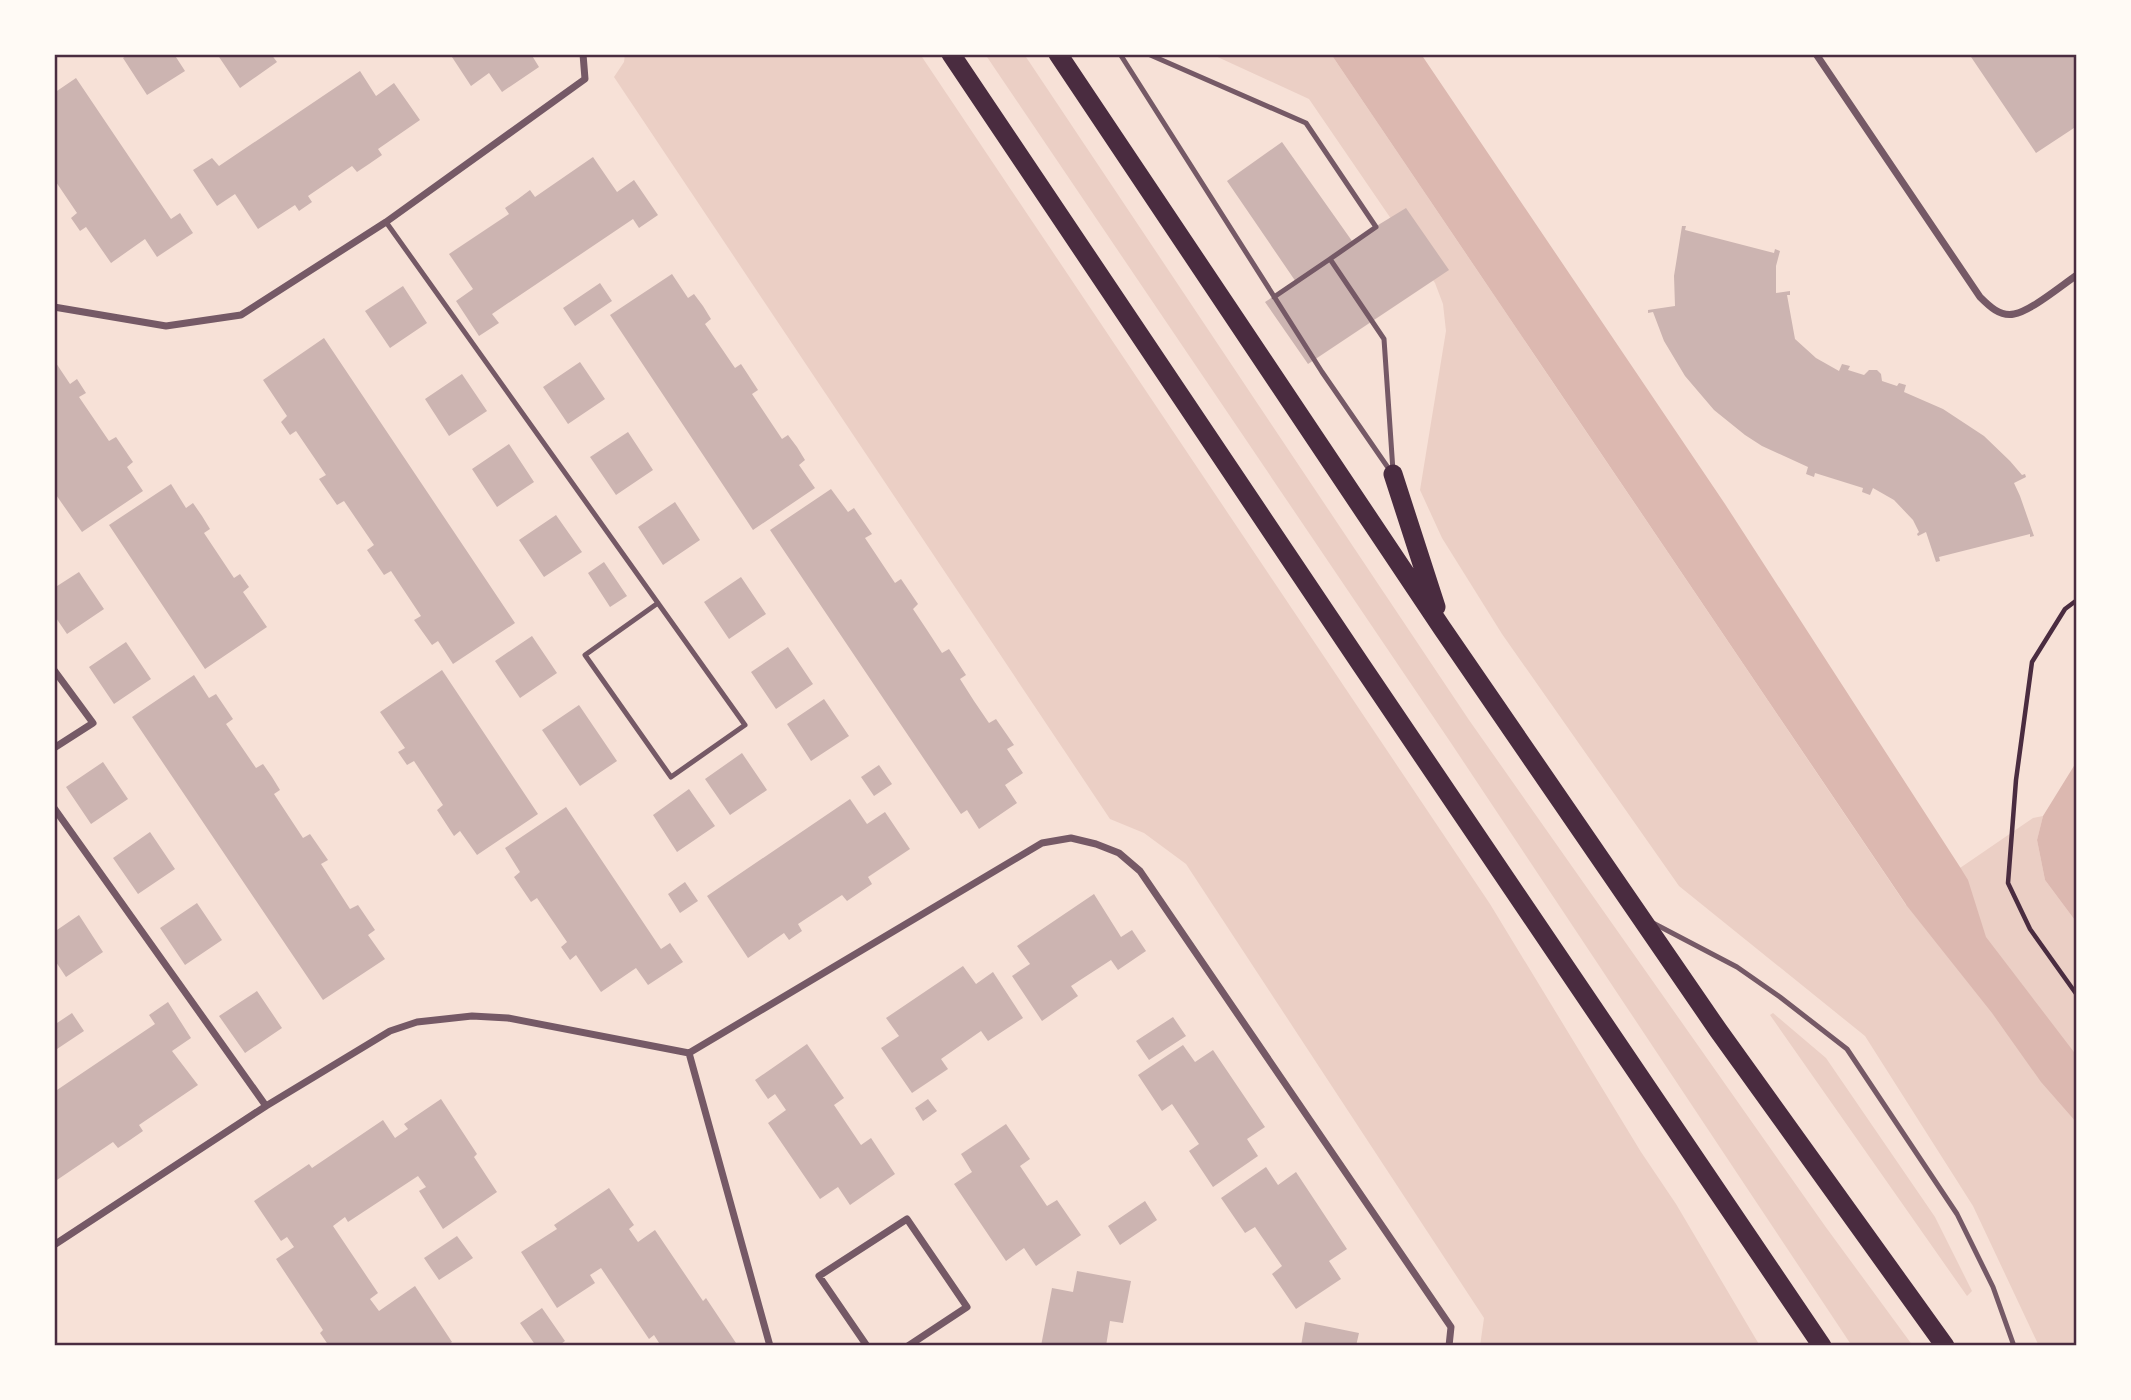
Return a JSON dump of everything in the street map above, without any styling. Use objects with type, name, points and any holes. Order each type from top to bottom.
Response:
[{"type":"highway","points":[[951,54],[1463,818],[1563,960],[1822,1346]]},
{"type":"highway","points":[[1058,54],[1442,628],[1639,915],[1945,1346]]},
{"type":"highway","points":[[1393,474],[1442,628]]},
{"type":"street","points":[[54,307],[166,326],[241,316],[386,222],[585,79],[583,54]]},
{"type":"street","points":[[1816,54],[1980,297],[1994,310],[2012,315],[2077,275]]},
{"type":"street","points":[[54,670],[93,723],[54,748]]},
{"type":"street","points":[[54,808],[266,1106]]},
{"type":"street","points":[[54,1245],[266,1106],[390,1031],[437,1019],[472,1016],[508,1018],[689,1054],[1042,843],[1071,838],[1119,853],[1140,871],[1451,1327],[1449,1346]]},
{"type":"street","points":[[689,1054],[770,1346]]},
{"type":"street","points":[[867,1346],[819,1276],[906,1219],[967,1307],[908,1346]]},
{"type":"lane","points":[[1120,54],[1322,372],[1393,474]]},
{"type":"lane","points":[[1148,54],[1306,122],[1376,227],[1274,297]]},
{"type":"lane","points":[[386,222],[658,603],[745,725],[671,777],[585,655],[658,603]]},
{"type":"lane","points":[[1330,259],[1384,339],[1393,474]]},
{"type":"lane","points":[[1639,915],[1737,967],[1847,1049],[1957,1214],[1993,1287],[2014,1346]]},
{"type":"path","points":[[2077,600],[2064,609],[2032,662],[2016,780],[2008,883],[2030,929],[2077,995]]},
{"type":"shaded area","points":[[625,54],[920,54],[1490,904],[1641,1152],[1676,1204],[1760,1346],[1480,1346],[1484,1318],[1186,864],[1144,833],[1110,819],[614,77],[624,62]]},
{"type":"shaded area","points":[[985,54],[1024,54],[1469,720],[1825,1226],[1913,1346],[1852,1346],[1451,743]]},
{"type":"shaded area","points":[[1211,54],[1331,54],[1906,905],[2033,818],[2043,816],[2037,840],[2045,880],[2077,923],[2077,1346],[2039,1346],[1973,1206],[1865,1036],[1679,886],[1502,634],[1442,538],[1420,490],[1446,331],[1443,304],[1435,283],[1309,99]]},
{"type":"shaded area","points":[[1331,54],[1421,54],[1725,504],[1960,867],[1968,880],[1986,937],[2077,1056],[2077,1123],[2041,1082],[1992,1013],[1907,906]]},
{"type":"shaded area","points":[[2077,761],[2077,923],[2045,880],[2037,840],[2043,816]]},
{"type":"shaded area","points":[[1773,1013],[1826,1058],[1935,1217],[1972,1291],[1967,1296],[1770,1015]]},
{"type":"building","points":[[129,54],[174,54],[185,71],[147,95],[123,58]]},
{"type":"building","points":[[217,54],[271,54],[277,62],[240,88]]},
{"type":"building","points":[[450,54],[531,54],[539,67],[502,92],[489,73],[471,86]]},
{"type":"building","points":[[1969,54],[2077,54],[2077,126],[2036,153]]},
{"type":"building","points":[[360,71],[376,96],[394,83],[420,120],[378,149],[382,155],[369,164],[357,172],[352,166],[308,196],[312,202],[299,211],[295,205],[258,229],[235,194],[217,206],[193,170],[212,158],[219,166]]},
{"type":"building","points":[[76,78],[171,219],[180,213],[193,233],[157,257],[145,239],[111,263],[86,227],[80,231],[71,218],[77,213],[54,179],[54,93]]},
{"type":"building","points":[[1282,142],[1352,241],[1406,208],[1449,270],[1308,364],[1265,302],[1296,282],[1227,181]]},
{"type":"building","points":[[593,157],[617,192],[634,180],[658,215],[639,228],[633,219],[492,314],[499,323],[479,336],[456,301],[473,289],[449,254],[509,214],[505,208],[530,190],[535,197]]},
{"type":"building","points":[[1682,226],[1686,226],[1685,230],[1774,253],[1775,249],[1780,251],[1776,266],[1776,293],[1790,291],[1790,295],[1787,295],[1795,339],[1816,358],[1839,371],[1842,364],[1850,366],[1848,370],[1864,375],[1869,370],[1877,370],[1882,381],[1897,386],[1899,383],[1906,385],[1904,392],[1943,409],[1984,436],[2022,475],[2025,474],[2026,477],[2014,483],[2034,536],[2030,537],[2030,534],[1939,557],[1940,561],[1936,562],[1926,532],[1918,536],[1919,532],[1913,520],[1894,500],[1873,488],[1870,495],[1862,492],[1863,488],[1815,473],[1814,477],[1806,474],[1808,467],[1762,446],[1714,410],[1685,376],[1664,341],[1653,312],[1648,313],[1648,310],[1675,306],[1674,276]]},
{"type":"building","points":[[672,274],[688,298],[694,294],[703,306],[711,319],[705,324],[735,368],[741,364],[758,390],[752,394],[782,439],[788,435],[797,447],[805,460],[799,465],[815,488],[753,530],[610,315]]},
{"type":"building","points":[[600,283],[612,301],[575,326],[563,308]]},
{"type":"building","points":[[403,286],[427,323],[390,348],[365,311]]},
{"type":"building","points":[[324,338],[515,623],[453,664],[438,641],[432,645],[414,620],[421,616],[391,571],[384,575],[367,550],[374,545],[344,501],[337,505],[319,479],[326,475],[296,431],[290,435],[281,422],[287,416],[263,380]]},
{"type":"building","points":[[54,360],[70,384],[77,379],[86,393],[79,397],[109,441],[116,437],[133,462],[127,467],[143,491],[82,532],[54,492]]},
{"type":"building","points":[[580,362],[605,399],[568,424],[543,387]]},
{"type":"building","points":[[462,374],[487,411],[449,436],[425,399]]},
{"type":"building","points":[[628,432],[653,470],[616,495],[590,457]]},
{"type":"building","points":[[509,444],[534,482],[497,507],[472,469]]},
{"type":"building","points":[[171,484],[186,508],[193,503],[202,516],[210,529],[204,533],[234,578],[240,574],[249,587],[243,592],[267,627],[205,669],[109,525]]},
{"type":"building","points":[[831,489],[848,512],[854,508],[872,534],[865,538],[895,583],[901,579],[918,604],[913,609],[942,653],[949,649],[966,675],[960,679],[974,701],[989,723],[996,719],[1014,745],[1007,749],[1023,773],[1005,785],[1017,803],[979,829],[967,810],[961,814],[770,530]]},
{"type":"building","points":[[675,502],[700,540],[663,565],[638,527]]},
{"type":"building","points":[[556,515],[582,552],[544,577],[519,540]]},
{"type":"building","points":[[604,562],[627,596],[610,607],[588,573]]},
{"type":"building","points":[[79,572],[104,609],[67,634],[54,615],[54,588]]},
{"type":"building","points":[[741,577],[766,614],[729,639],[704,602]]},
{"type":"building","points":[[532,636],[557,673],[520,698],[495,661]]},
{"type":"building","points":[[126,642],[151,679],[114,704],[89,667]]},
{"type":"building","points":[[788,647],[813,684],[776,709],[751,672]]},
{"type":"building","points":[[442,670],[538,814],[477,855],[460,831],[454,836],[437,810],[443,805],[414,761],[407,765],[398,752],[405,748],[380,712]]},
{"type":"building","points":[[194,675],[209,698],[216,694],[233,719],[226,724],[256,768],[263,764],[272,777],[280,790],[274,794],[303,838],[310,834],[328,860],[321,864],[350,909],[358,905],[375,930],[368,935],[385,959],[323,1000],[132,717]]},
{"type":"building","points":[[824,699],[849,736],[811,761],[787,724]]},
{"type":"building","points":[[579,705],[617,761],[580,786],[542,730]]},
{"type":"building","points":[[742,753],[767,790],[730,815],[705,779]]},
{"type":"building","points":[[103,762],[128,799],[91,824],[66,787]]},
{"type":"building","points":[[879,765],[892,784],[874,796],[861,777]]},
{"type":"building","points":[[689,789],[715,826],[677,852],[653,815]]},
{"type":"building","points":[[850,799],[867,824],[885,812],[910,849],[868,877],[872,884],[847,901],[842,895],[798,924],[802,931],[789,940],[784,933],[748,958],[707,896]]},
{"type":"building","points":[[566,807],[661,949],[670,943],[683,962],[648,985],[636,968],[601,992],[576,955],[570,960],[561,947],[567,942],[537,898],[531,902],[514,877],[520,872],[505,848]]},
{"type":"building","points":[[150,832],[175,869],[138,894],[113,858]]},
{"type":"building","points":[[685,882],[698,901],[680,913],[668,894]]},
{"type":"building","points":[[1094,894],[1121,937],[1132,930],[1146,951],[1118,970],[1111,960],[1071,986],[1078,996],[1042,1021],[1012,976],[1030,964],[1017,946]]},
{"type":"building","points":[[197,903],[222,940],[185,965],[160,928]]},
{"type":"building","points":[[79,915],[103,952],[66,977],[54,959],[54,932]]},
{"type":"building","points":[[963,966],[976,984],[993,972],[1023,1018],[988,1041],[981,1031],[941,1059],[948,1069],[912,1093],[881,1048],[899,1036],[886,1018]]},
{"type":"building","points":[[257,991],[282,1028],[245,1053],[219,1016]]},
{"type":"building","points":[[168,1002],[191,1038],[172,1051],[198,1085],[139,1125],[143,1131],[130,1140],[118,1148],[113,1142],[54,1182],[54,1092],[155,1024],[149,1015]]},
{"type":"building","points":[[72,1013],[84,1031],[54,1051],[54,1025]]},
{"type":"building","points":[[1173,1017],[1186,1036],[1149,1060],[1136,1041]]},
{"type":"building","points":[[807,1044],[844,1098],[834,1105],[861,1145],[871,1138],[895,1174],[850,1205],[838,1187],[820,1199],[768,1123],[786,1110],[775,1094],[768,1099],[755,1080]]},
{"type":"building","points":[[1183,1045],[1195,1062],[1213,1050],[1265,1127],[1247,1139],[1258,1156],[1213,1187],[1189,1151],[1199,1144],[1172,1104],[1162,1111],[1138,1075]]},
{"type":"building","points":[[441,1099],[477,1154],[474,1157],[497,1192],[443,1229],[419,1191],[426,1187],[418,1176],[348,1222],[345,1217],[333,1226],[378,1293],[370,1299],[379,1311],[415,1286],[452,1342],[446,1346],[329,1346],[320,1333],[323,1330],[276,1259],[294,1247],[287,1237],[281,1241],[254,1201],[309,1164],[312,1168],[383,1120],[395,1138],[408,1129],[404,1124]]},
{"type":"building","points":[[928,1099],[937,1111],[923,1121],[915,1108]]},
{"type":"building","points":[[1006,1124],[1030,1159],[1020,1166],[1047,1206],[1057,1200],[1081,1235],[1036,1266],[1024,1248],[1006,1261],[954,1184],[972,1172],[961,1154]]},
{"type":"building","points":[[1266,1167],[1278,1185],[1296,1172],[1347,1249],[1329,1261],[1341,1279],[1296,1309],[1272,1274],[1282,1266],[1255,1227],[1245,1233],[1221,1198]]},
{"type":"building","points":[[609,1188],[634,1225],[629,1229],[638,1242],[655,1230],[703,1301],[706,1298],[738,1346],[661,1346],[654,1335],[649,1339],[601,1268],[590,1275],[595,1283],[557,1308],[521,1252],[557,1229],[554,1225]]},
{"type":"building","points":[[1145,1201],[1157,1220],[1120,1245],[1108,1226]]},
{"type":"building","points":[[457,1236],[473,1258],[439,1280],[424,1258]]},
{"type":"building","points":[[1077,1271],[1131,1281],[1123,1323],[1110,1321],[1106,1346],[1041,1346],[1052,1288],[1073,1292]]},
{"type":"building","points":[[542,1308],[565,1341],[558,1346],[536,1346],[520,1323]]},
{"type":"building","points":[[1305,1322],[1359,1333],[1356,1346],[1301,1346]]}]
